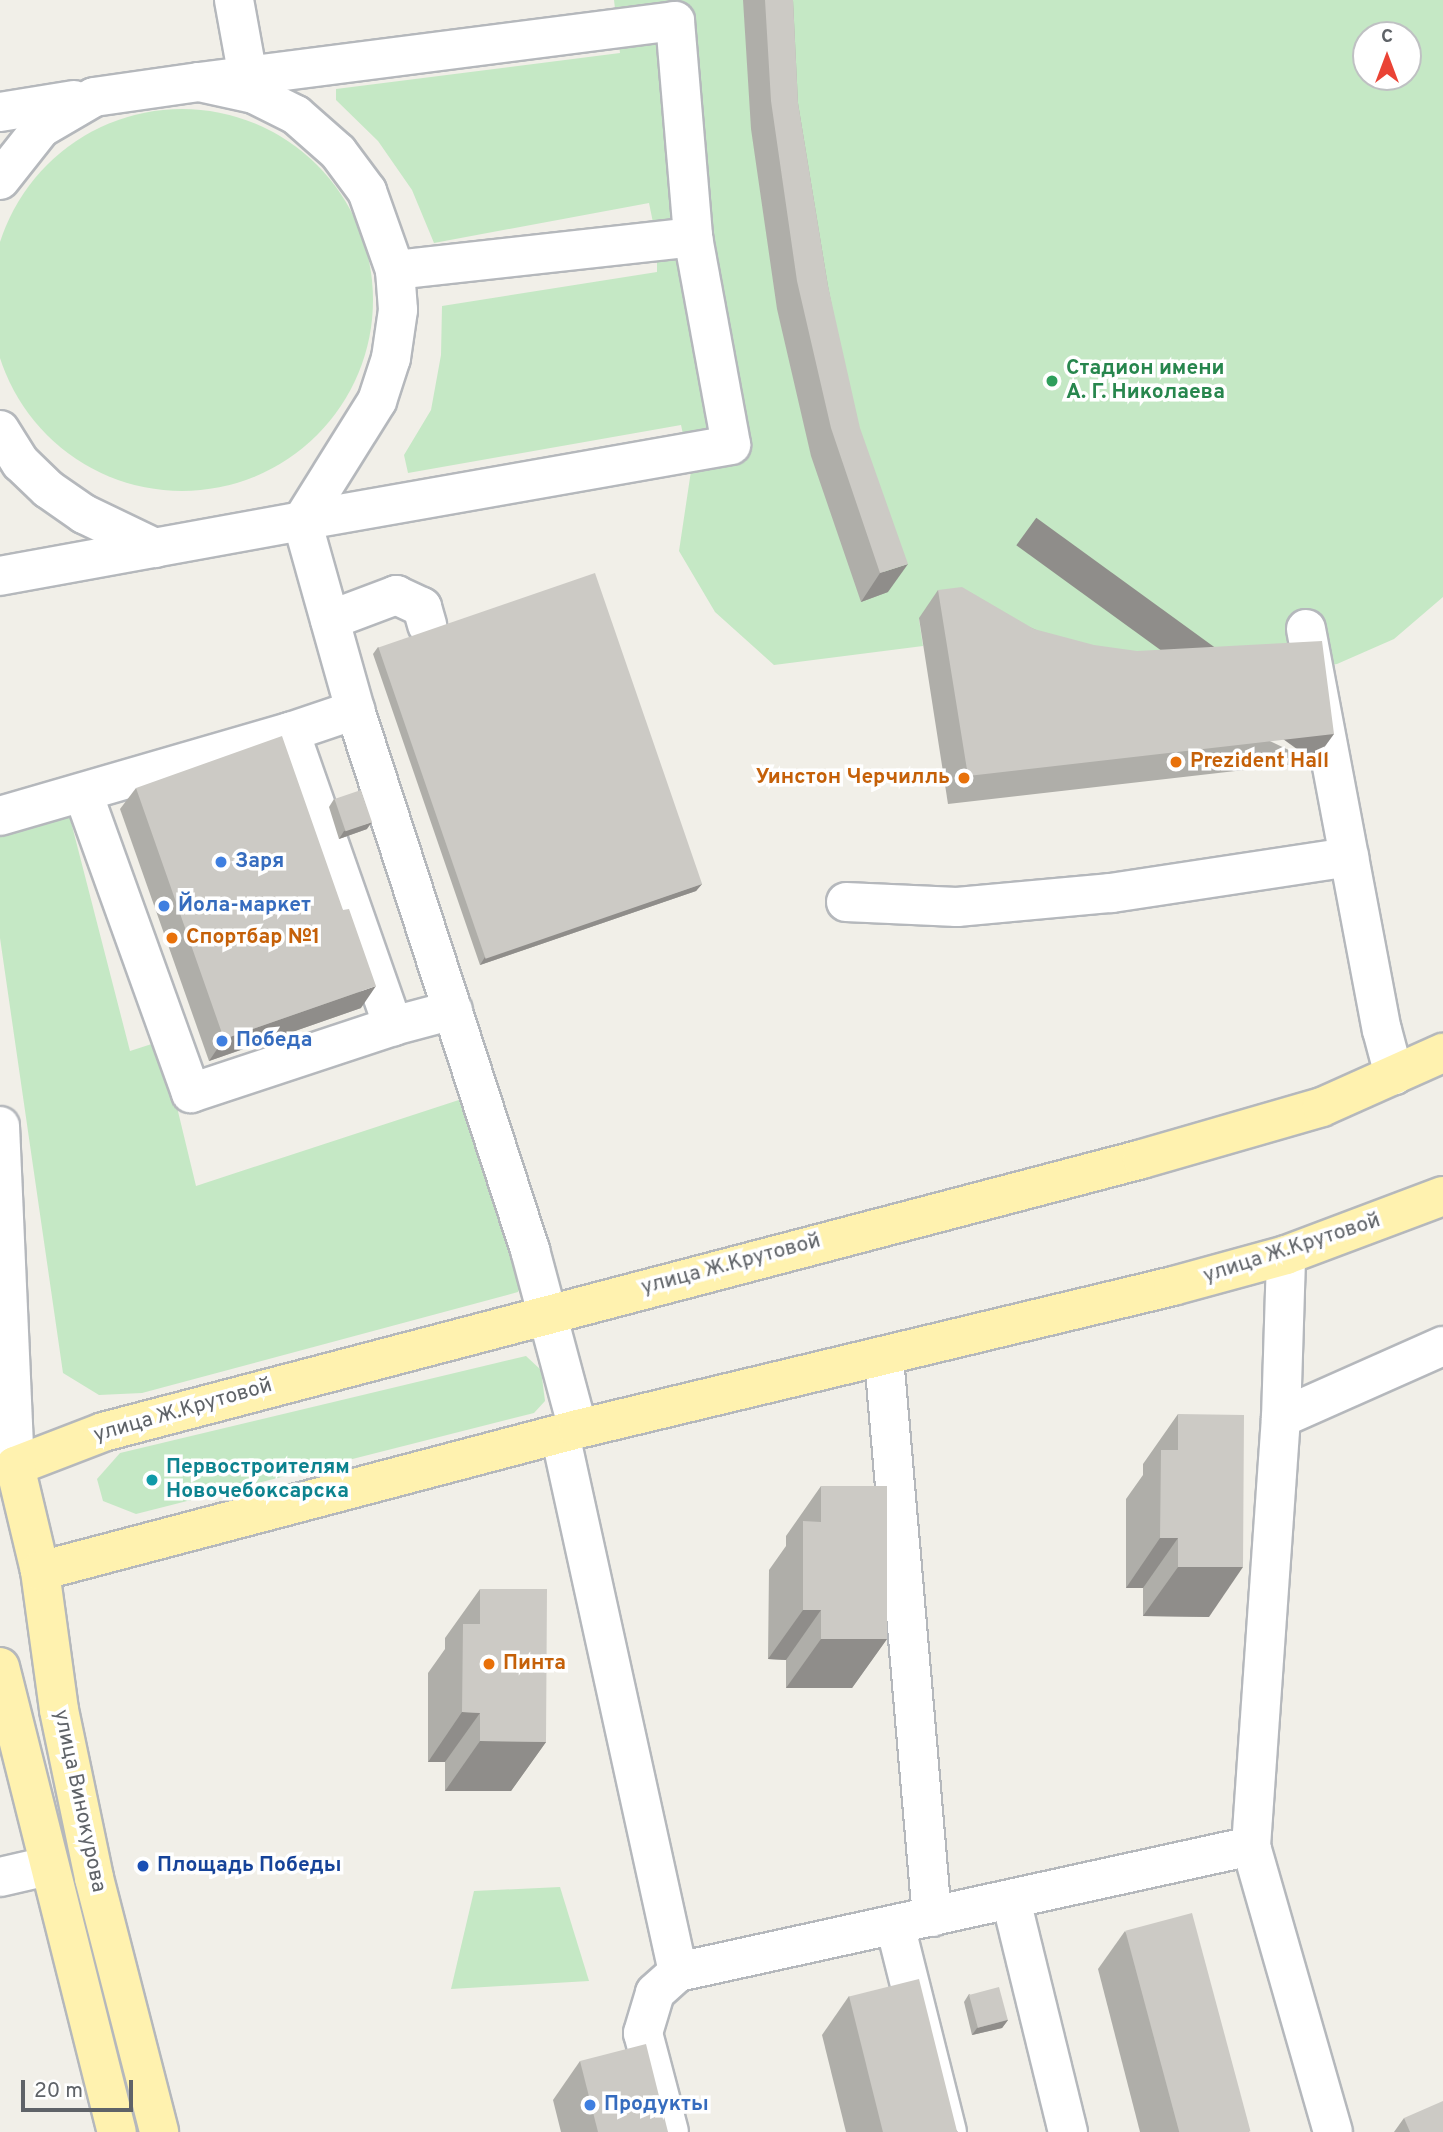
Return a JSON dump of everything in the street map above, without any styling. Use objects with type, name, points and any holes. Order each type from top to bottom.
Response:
[{"type":"main road","name":"улица Ж.Крутовой","points":[[15,1466],[103,1432],[547,1312],[1142,1159],[1322,1107],[1443,1053]]},
{"type":"main road","name":"улица Ж.Крутовой","points":[[40,1571],[569,1432],[884,1358],[1286,1255],[1443,1196]]},
{"type":"main road","name":"улица Винокурова","points":[[0,1512],[15,1466]]},
{"type":"main road","name":"улица Винокурова","points":[[15,1466],[40,1571],[61,1723],[97,1891],[159,2132]]},
{"type":"main road","name":"улица Винокурова","points":[[0,1667],[117,2132]]},
{"type":"street","points":[[234,0],[248,77]]},
{"type":"street","points":[[0,113],[199,82],[676,21],[693,237],[731,445],[0,576]]},
{"type":"street","points":[[199,82],[254,94],[296,115],[338,152],[367,191],[394,270],[396,322],[391,358],[377,401],[302,521],[355,710],[453,1010],[547,1312],[678,1972]]},
{"type":"street","points":[[0,180],[41,128],[94,97]]},
{"type":"street","points":[[394,270],[693,237]]},
{"type":"street","points":[[0,430],[21,463],[48,489],[84,514],[155,548]]},
{"type":"street","points":[[330,620],[396,595],[422,607],[427,625]]},
{"type":"street","points":[[1306,629],[1394,1075]]},
{"type":"street","points":[[0,816],[290,732],[355,710]]},
{"type":"street","points":[[290,732],[393,1027]]},
{"type":"street","points":[[83,793],[191,1093],[453,1010]]},
{"type":"street","points":[[846,902],[957,907],[1111,893],[1349,857]]},
{"type":"street","name":"улица Винокурова","points":[[0,1126],[15,1466]]},
{"type":"street","points":[[1286,1255],[1281,1418],[1251,1846],[1333,2132]]},
{"type":"street","points":[[1281,1418],[1443,1346]]},
{"type":"street","points":[[884,1358],[932,1917]]},
{"type":"street","points":[[669,2132],[643,2033],[655,1993],[678,1972],[1251,1846]]},
{"type":"street","points":[[0,1877],[48,1866]]},
{"type":"street","points":[[1011,1900],[1068,2132]]},
{"type":"street","points":[[895,1925],[947,2132]]},
{"type":"green space","name":"Стадион имени А. Г. Николаева","points":[[614,0],[1443,0],[1443,597],[1394,639],[1337,664],[1303,669],[1118,679],[919,619],[923,646],[774,665],[715,612],[679,551],[691,471],[681,425],[408,473],[404,455],[431,410],[441,355],[442,306],[657,272],[657,242],[649,203],[434,243],[412,190],[378,141],[336,100],[336,89],[620,53]]},
{"type":"green space","points":[[182,109],[219,113],[255,124],[288,142],[317,165],[340,194],[358,227],[369,263],[373,300],[369,337],[358,373],[340,406],[317,435],[288,458],[255,476],[219,487],[182,491],[145,487],[109,476],[76,458],[47,435],[24,406],[6,373],[-5,337],[-9,300],[-5,263],[6,227],[24,194],[47,165],[76,142],[109,124],[145,113]]},
{"type":"green space","points":[[69,814],[130,1051],[161,1041],[196,1186],[468,1097],[525,1275],[518,1292],[142,1393],[99,1395],[63,1373],[0,938],[0,833]]},
{"type":"green space","points":[[526,1356],[541,1370],[545,1401],[534,1413],[136,1514],[103,1501],[97,1479],[120,1453]]},
{"type":"green space","points":[[560,1887],[589,1981],[451,1989],[474,1891]]},
{"type":"building","points":[[765,0],[793,0],[798,103],[828,286],[860,428],[908,564],[880,573],[831,428],[797,281],[771,101]]},
{"type":"building","points":[[595,573],[702,884],[486,959],[378,648]]},
{"type":"building","points":[[962,587],[1034,629],[1094,645],[1137,651],[1322,641],[1334,734],[968,776],[938,590]]},
{"type":"building","name":"Заря","points":[[282,736],[343,910],[349,909],[376,986],[224,1039],[136,788]]},
{"type":"building","points":[[361,790],[372,822],[346,831],[335,799]]},
{"type":"building","points":[[1178,1414],[1244,1415],[1243,1567],[1178,1567],[1178,1538],[1160,1538],[1161,1450],[1178,1450]]},
{"type":"building","points":[[821,1486],[887,1486],[887,1639],[821,1639],[821,1610],[803,1610],[803,1521],[821,1522]]},
{"type":"building","points":[[480,1589],[547,1589],[546,1742],[480,1741],[480,1713],[462,1712],[463,1624],[480,1624]]},
{"type":"building","points":[[1192,1913],[1250,2131],[1179,2132],[1125,1931]]},
{"type":"building","points":[[919,1979],[957,2132],[883,2132],[849,1996]]},
{"type":"building","points":[[999,1987],[1008,2020],[978,2028],[969,1995]]},
{"type":"building","points":[[646,2044],[668,2132],[598,2132],[580,2061]]},
{"type":"building","points":[[1443,2101],[1443,2132],[1410,2132],[1404,2118]]},
{"type":"place","name":"Стадион имени А. Г. Николаева","points":[[1052,381]]},
{"type":"place","name":"Prezident Hall","points":[[1176,762]]},
{"type":"place","name":"Уинстон Черчилль","points":[[964,778]]},
{"type":"place","name":"Заря","points":[[221,862]]},
{"type":"place","name":"Йола-маркет","points":[[164,906]]},
{"type":"place","name":"Спортбар №1","points":[[172,938]]},
{"type":"place","name":"Победа","points":[[222,1041]]},
{"type":"place","name":"Первостроителям Новочебоксарска","points":[[152,1480]]},
{"type":"place","name":"Пинта","points":[[489,1664]]},
{"type":"place","name":"Площадь Победы","points":[[143,1866]]},
{"type":"place","name":"Продукты","points":[[590,2105]]}]
